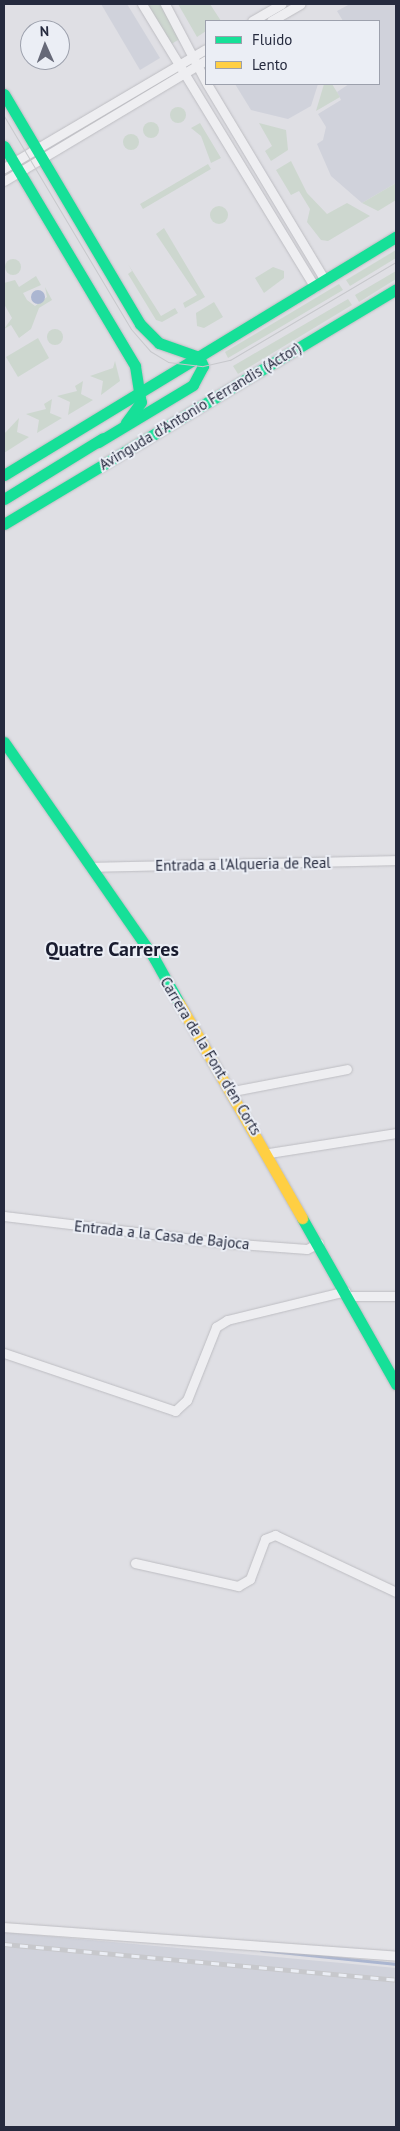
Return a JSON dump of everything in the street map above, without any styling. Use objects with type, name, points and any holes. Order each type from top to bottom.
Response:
[{"type":"main road","points":[[4,94],[37,157],[143,327],[159,342],[199,357]]},
{"type":"main road","points":[[4,146],[12,167],[122,340],[142,392]]},
{"type":"main road","points":[[4,475],[396,237]]},
{"type":"main road","name":"Avinguda d'Antonio Ferrandis (Actor)","points":[[4,524],[394,292]]},
{"type":"main road","name":"Avinguda d'Antonio Ferrandis (Actor)","points":[[4,499],[193,385],[204,372],[199,357]]},
{"type":"main road","name":"Avinguda d'Antonio Ferrandis (Actor)","points":[[98,442],[133,416],[142,392]]},
{"type":"main road","name":"Carrera de la Font d'en Corts","points":[[4,742],[154,958],[269,1154],[396,1384]]},
{"type":"street","points":[[142,4],[179,63],[187,71],[320,283]]},
{"type":"street","points":[[165,4],[205,79]]},
{"type":"street","points":[[254,20],[282,4]]},
{"type":"street","points":[[273,20],[300,4]]},
{"type":"street","points":[[12,167],[37,157],[187,71],[205,50]]},
{"type":"street","points":[[4,180],[12,167],[26,155],[37,157],[179,63],[205,60]]},
{"type":"street","points":[[208,85],[320,283]]},
{"type":"street","name":"Entrada a l'Alqueria de Real","points":[[90,866],[396,860]]},
{"type":"street","points":[[233,1091],[347,1069]]},
{"type":"street","points":[[269,1154],[396,1133]]},
{"type":"street","name":"Entrada a la Casa de Bajoca","points":[[4,1216],[226,1243],[307,1249],[319,1243]]},
{"type":"street","points":[[4,1353],[175,1411],[187,1400],[216,1327],[227,1320],[348,1294],[396,1296]]},
{"type":"street","points":[[135,1563],[238,1586],[250,1579],[265,1539],[275,1535],[396,1592]]},
{"type":"street","points":[[4,1927],[396,1956]]},
{"type":"shaded area","points":[[101,4],[127,4],[160,58],[140,70]]},
{"type":"shaded area","points":[[145,4],[160,4],[181,38],[170,45]]},
{"type":"shaded area","points":[[178,4],[210,4],[220,20],[205,20],[205,32],[197,37]]},
{"type":"shaded area","points":[[350,4],[396,4],[396,183],[362,203],[331,176],[317,144],[323,140],[326,127],[318,114],[341,100],[337,92],[348,85],[380,85],[380,20],[342,20],[337,11]]},
{"type":"shaded area","points":[[236,85],[318,85],[311,106],[288,119],[251,110]]},
{"type":"shaded area","points":[[324,85],[333,85],[340,97],[316,111]]},
{"type":"shaded area","points":[[175,107],[181,107],[186,112],[184,121],[175,123],[170,118],[170,112]]},
{"type":"shaded area","points":[[148,122],[154,122],[159,127],[157,136],[148,138],[143,133],[143,127]]},
{"type":"shaded area","points":[[200,123],[221,158],[211,163],[201,136],[191,128]]},
{"type":"shaded area","points":[[259,123],[286,130],[288,150],[271,161],[265,151],[272,146]]},
{"type":"shaded area","points":[[128,134],[134,134],[139,139],[137,148],[128,150],[123,145],[123,139]]},
{"type":"shaded area","points":[[291,161],[307,193],[327,214],[347,203],[370,216],[328,241],[321,240],[307,222],[310,209],[299,191],[291,195],[276,170]]},
{"type":"shaded area","points":[[208,164],[211,169],[143,209],[140,204]]},
{"type":"shaded area","points":[[396,183],[396,200],[378,211],[362,203]]},
{"type":"shaded area","points":[[219,206],[225,209],[228,215],[225,221],[219,224],[213,221],[210,215],[213,209]]},
{"type":"shaded area","points":[[164,228],[205,297],[185,308],[183,303],[197,295],[156,234]]},
{"type":"shaded area","points":[[396,250],[396,258],[350,286],[346,280]]},
{"type":"shaded area","points":[[13,259],[19,261],[21,267],[19,273],[13,275],[7,273],[5,267],[7,261]]},
{"type":"shaded area","points":[[128,264],[161,316],[175,308],[178,313],[162,322],[156,320],[128,274],[132,271]]},
{"type":"shaded area","points":[[273,267],[284,271],[284,278],[264,293],[255,278]]},
{"type":"shaded area","points":[[396,271],[396,279],[359,302],[355,295]]},
{"type":"shaded area","points":[[36,276],[41,285],[23,293],[27,300],[35,306],[47,297],[45,287],[52,300],[39,308],[31,329],[19,338],[11,325],[4,329],[12,318],[4,304],[4,283],[15,280],[19,287]]},
{"type":"shaded area","points":[[339,284],[343,290],[228,358],[225,352]]},
{"type":"shaded area","points":[[348,299],[352,305],[238,374],[233,366]]},
{"type":"shaded area","points":[[214,302],[223,317],[204,328],[197,326],[196,313]]},
{"type":"shaded area","points":[[55,329],[61,331],[63,337],[61,343],[55,345],[49,343],[47,337],[49,331]]},
{"type":"shaded area","points":[[38,338],[49,358],[18,377],[6,357]]},
{"type":"shaded area","points":[[115,361],[120,381],[101,395],[103,381],[90,376],[113,368]]},
{"type":"shaded area","points":[[83,381],[81,394],[93,400],[68,415],[70,402],[57,396],[77,391],[75,386]]},
{"type":"shaded area","points":[[52,399],[50,413],[62,418],[37,433],[39,420],[26,414],[46,409],[44,404]]},
{"type":"shaded area","points":[[19,418],[17,432],[29,437],[4,453],[4,434]]},
{"type":"shaded area","points":[[4,1932],[396,1968],[396,2127],[4,2127]]},
{"type":"water","points":[[35,290],[41,290],[45,297],[41,304],[35,304],[31,300],[31,294]]},
{"type":"waterway","points":[[261,1950],[396,1964]]},
{"type":"tram line","points":[[4,116],[131,329],[150,351],[168,362],[203,366],[230,360],[396,262]]},
{"type":"railway","points":[[4,1944],[396,1980]]},
{"type":"traffic: fast","points":[[4,94],[140,324],[159,343],[199,357],[203,366],[193,385],[98,442]]},
{"type":"traffic: fast","points":[[4,146],[135,366],[141,402],[126,423]]},
{"type":"traffic: fast","points":[[4,475],[396,237]]},
{"type":"traffic: fast","points":[[4,524],[396,289]]},
{"type":"traffic: fast","points":[[4,499],[103,438]]},
{"type":"traffic: fast","points":[[4,742],[154,958],[179,1003]]},
{"type":"traffic: fast","points":[[302,1218],[396,1384]]},
{"type":"traffic: slow","points":[[179,1003],[302,1218]]},
{"type":"district","name":"Quatre Carreres","points":[[112,949]]}]
